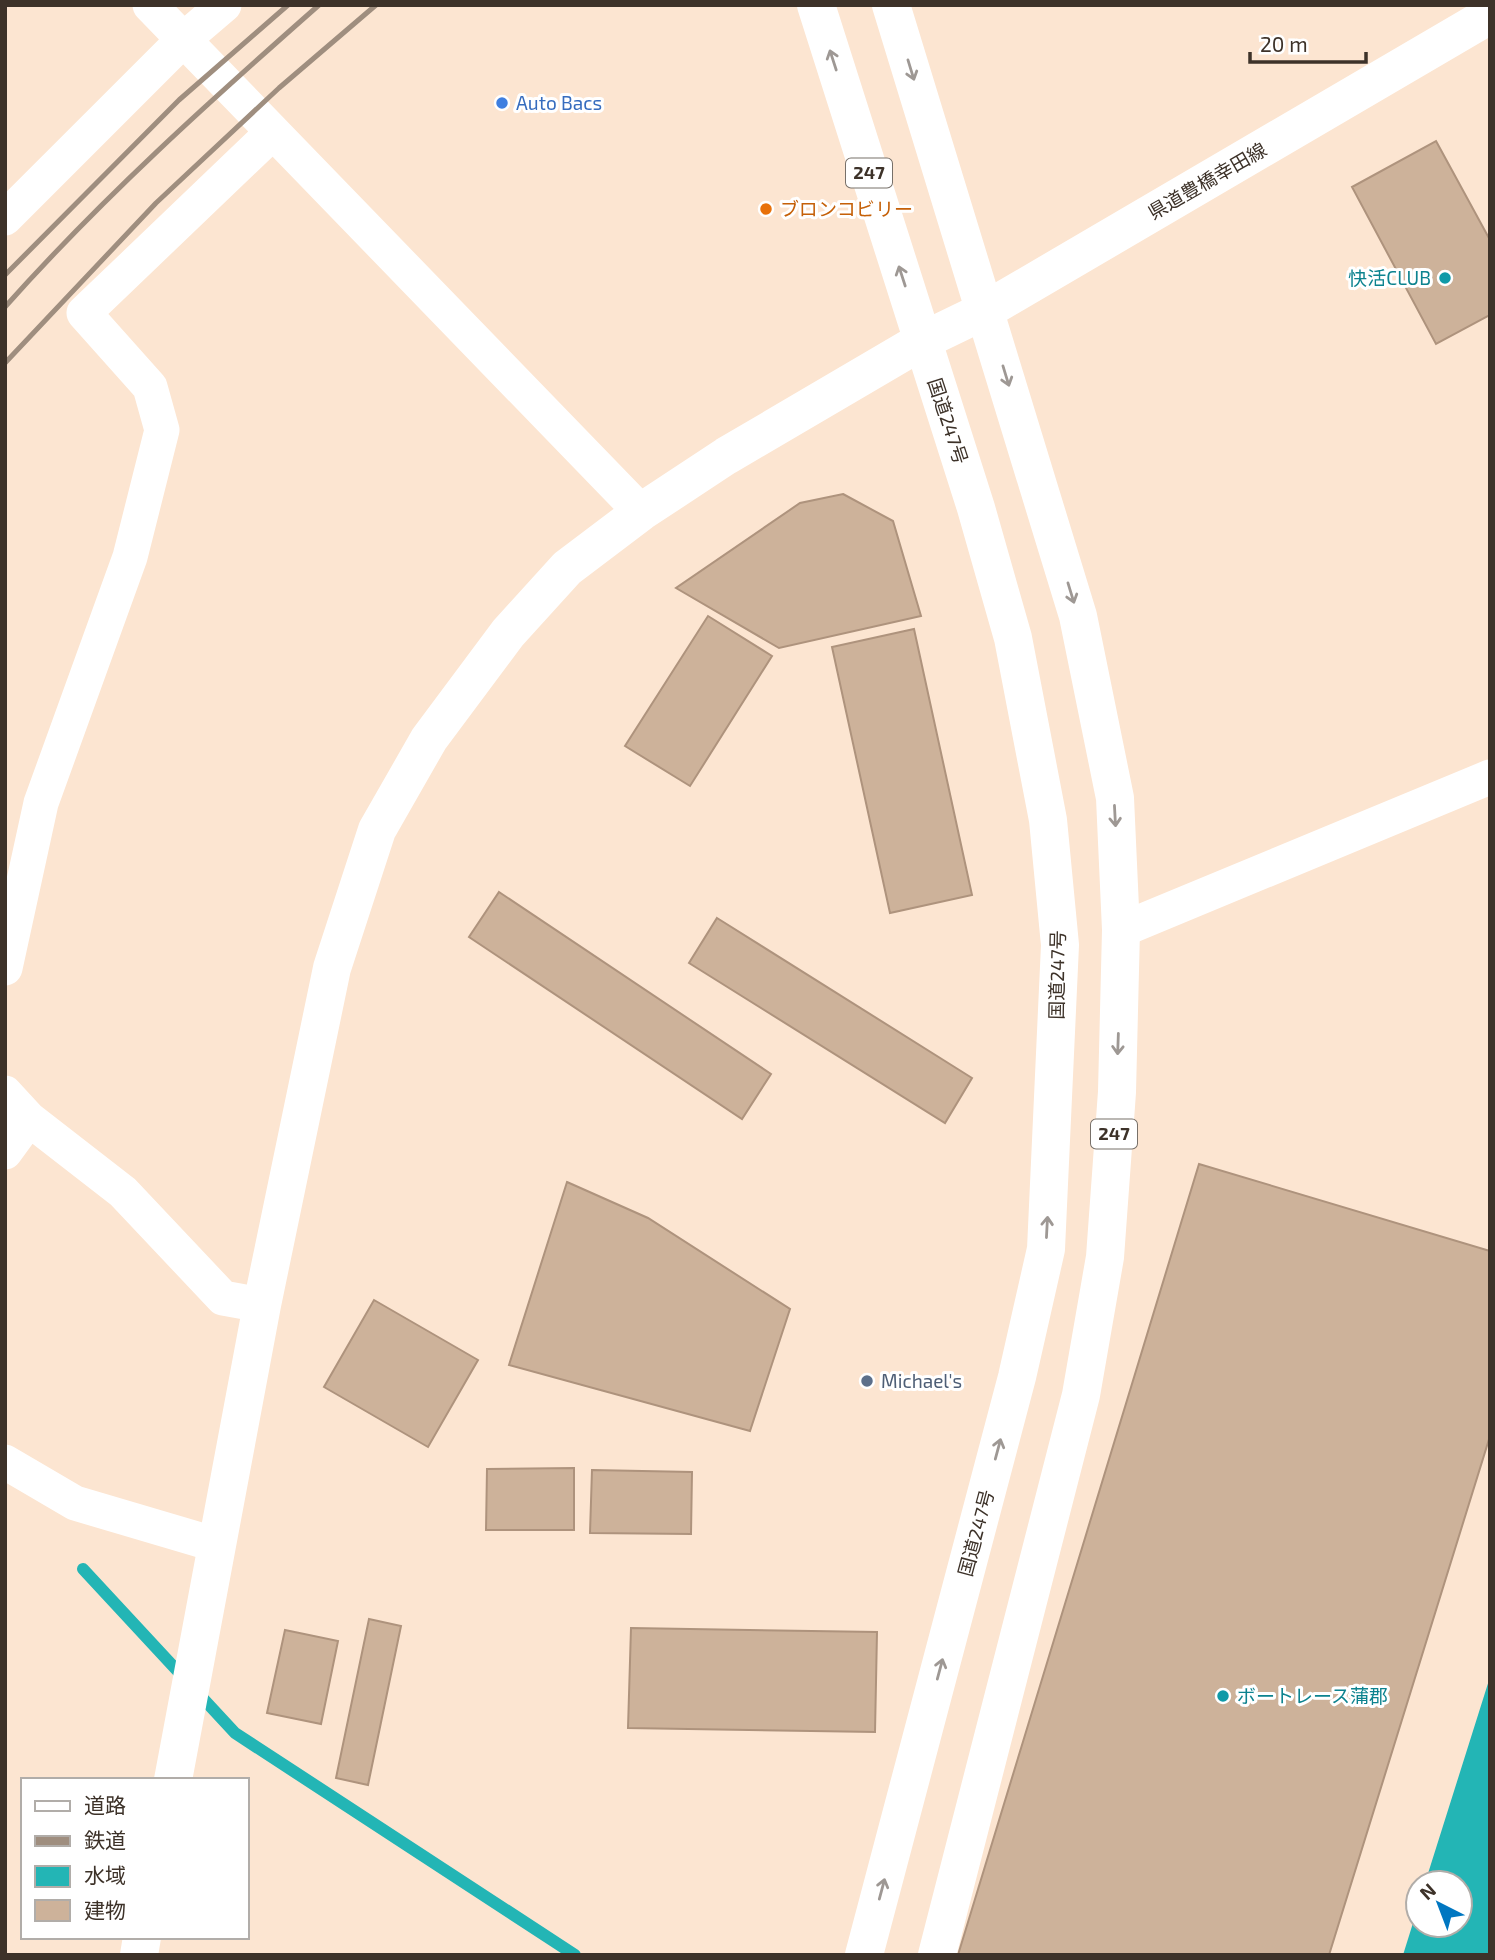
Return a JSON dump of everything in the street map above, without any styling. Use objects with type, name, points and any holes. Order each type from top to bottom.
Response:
[{"type":"main road","name":"国道247号","points":[[816,5],[976,508],[1013,638],[1048,820],[1060,945],[1046,1249],[1017,1377],[864,1955]]},
{"type":"main road","name":"247","points":[[891,5],[1078,616],[1115,798],[1121,930],[1117,1092],[1105,1257],[1083,1383],[937,1955]]},
{"type":"main road","name":"県道豊橋幸田線","points":[[173,1778],[262,1305],[332,968],[377,830],[429,739],[508,633],[567,568],[641,512],[726,456],[922,341],[986,310],[1490,15]]},
{"type":"street","points":[[150,5],[641,512]]},
{"type":"street","points":[[5,218],[183,40],[224,5]]},
{"type":"street","points":[[5,968],[41,803],[130,556],[162,430],[150,387],[84,313],[272,133]]},
{"type":"street","points":[[1121,930],[1490,777]]},
{"type":"street","points":[[5,1093],[29,1119],[123,1192],[223,1298],[262,1305]]},
{"type":"street","points":[[5,1152],[29,1119]]},
{"type":"street","points":[[5,1462],[75,1503],[217,1545]]},
{"type":"water","points":[[1490,1677],[1490,1955],[1403,1955],[1408,1939],[1474,1939],[1474,1869],[1429,1869]]},
{"type":"building","name":"快活CLUB","points":[[1436,141],[1490,240],[1490,315],[1436,344],[1352,187]]},
{"type":"building","points":[[843,494],[893,521],[921,616],[779,648],[676,588],[800,503]]},
{"type":"building","points":[[708,616],[772,656],[690,786],[625,746]]},
{"type":"building","points":[[914,629],[972,895],[890,913],[832,647]]},
{"type":"building","points":[[499,892],[771,1074],[742,1119],[469,937]]},
{"type":"building","points":[[717,918],[972,1078],[945,1123],[689,963]]},
{"type":"building","name":"ボートレース蒲郡","points":[[1199,1164],[1490,1251],[1490,1436],[1329,1955],[958,1955]]},
{"type":"building","points":[[567,1182],[648,1218],[790,1309],[750,1431],[509,1365]]},
{"type":"building","points":[[374,1300],[478,1360],[428,1447],[324,1387]]},
{"type":"building","points":[[574,1468],[574,1530],[486,1530],[487,1469]]},
{"type":"building","points":[[592,1470],[692,1472],[691,1534],[590,1533]]},
{"type":"building","points":[[369,1619],[401,1626],[368,1785],[336,1778]]},
{"type":"building","points":[[631,1628],[877,1632],[875,1732],[628,1728]]},
{"type":"building","points":[[285,1630],[338,1641],[321,1724],[267,1713]]},
{"type":"waterway","points":[[83,1569],[185,1679]]},
{"type":"waterway","points":[[197,1692],[235,1733],[575,1955]]},
{"type":"railway","points":[[5,275],[179,100],[288,5]]},
{"type":"railway","points":[[5,307],[118,189],[319,5]]},
{"type":"railway","points":[[5,363],[156,203],[279,88],[376,5]]},
{"type":"place","name":"Auto Bacs","points":[[502,103]]},
{"type":"place","name":"ブロンコビリー","points":[[766,209]]},
{"type":"place","name":"快活CLUB","points":[[1445,278]]},
{"type":"place","name":"Michael's","points":[[867,1381]]},
{"type":"place","name":"ボートレース蒲郡","points":[[1223,1696]]}]
